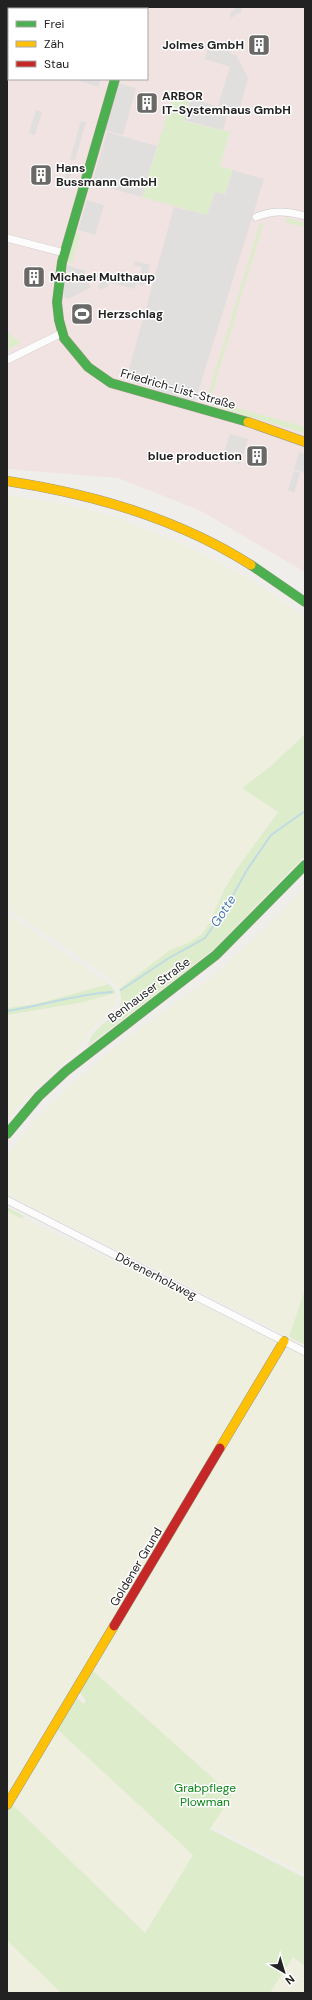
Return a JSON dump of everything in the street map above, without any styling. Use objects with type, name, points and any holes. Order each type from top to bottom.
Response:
[{"type":"street","name":"Friedrich-List-Straße","points":[[115,80],[64,253],[58,286],[57,302],[62,333],[67,342],[88,367],[111,383],[232,417],[305,442]]},
{"type":"street","points":[[256,217],[268,212],[280,212],[305,216]]},
{"type":"street","points":[[7,238],[64,253]]},
{"type":"street","points":[[7,360],[62,333]]},
{"type":"street","points":[[7,481],[68,491],[116,503],[154,517],[228,550],[305,602]]},
{"type":"street","name":"Benhauser Straße","points":[[7,1134],[39,1096],[66,1071],[216,955],[305,865]]},
{"type":"street","name":"Dörenerholzweg","points":[[7,1200],[305,1352]]},
{"type":"street","name":"Goldener Grund","points":[[7,1805],[284,1341]]},
{"type":"shaded area","points":[[7,7],[305,7],[305,572],[199,510],[118,478],[7,469]],"holes":[[[174,93],[190,98],[184,121],[230,133],[220,166],[233,170],[225,194],[215,192],[167,117]]]},
{"type":"shaded area","points":[[237,7],[243,7],[241,12],[231,18],[230,13]]},
{"type":"shaded area","points":[[210,42],[232,49],[231,54],[236,55],[248,78],[239,111],[218,105],[230,67],[205,59]]},
{"type":"shaded area","points":[[77,80],[101,80],[98,87]]},
{"type":"shaded area","points":[[117,83],[136,88],[123,135],[104,130]]},
{"type":"shaded area","points":[[191,98],[229,110],[223,130],[184,120]]},
{"type":"shaded area","points":[[36,110],[42,112],[35,135],[29,133]]},
{"type":"shaded area","points":[[81,121],[86,122],[75,160],[70,159]]},
{"type":"shaded area","points":[[107,132],[157,146],[142,197],[92,183]]},
{"type":"shaded area","points":[[68,167],[73,168],[68,185],[63,183]]},
{"type":"shaded area","points":[[233,170],[264,179],[195,402],[126,380],[174,207],[207,215],[215,192],[225,194]]},
{"type":"shaded area","points":[[87,200],[104,205],[95,235],[78,230]]},
{"type":"shaded area","points":[[135,261],[150,265],[144,286],[136,284],[135,289],[107,282],[109,286],[100,290],[98,286],[108,275],[138,283],[142,267],[134,265]]},
{"type":"shaded area","points":[[67,265],[86,271],[84,276],[66,271]]},
{"type":"shaded area","points":[[64,279],[89,283],[91,287],[69,299],[64,297]]},
{"type":"shaded area","points":[[230,434],[248,439],[240,464],[222,458]]},
{"type":"shaded area","points":[[299,452],[305,454],[305,473],[294,469]]},
{"type":"shaded area","points":[[294,471],[300,473],[294,493],[288,490]]},
{"type":"green space","points":[[174,93],[190,98],[184,121],[230,132],[220,166],[233,170],[225,194],[215,192],[207,215],[142,197]]},
{"type":"green space","points":[[288,218],[305,223],[305,227],[285,222]]},
{"type":"green space","points":[[260,223],[263,224],[211,396],[208,396]]},
{"type":"green space","points":[[75,233],[80,234],[72,263],[66,262]]},
{"type":"green space","points":[[7,332],[21,343],[7,350]]},
{"type":"green space","points":[[208,400],[305,427],[305,433],[214,406],[208,402]]},
{"type":"green space","points":[[7,495],[64,504],[112,516],[187,546],[248,578],[305,617],[305,734],[271,766],[242,788],[278,812],[236,870],[224,890],[209,924],[202,934],[188,943],[170,950],[119,989],[108,977],[86,961],[7,908]]},
{"type":"green space","points":[[305,734],[305,856],[213,950],[88,1046],[91,1037],[96,1030],[115,1013],[119,1007],[121,999],[119,989],[170,950],[188,943],[202,934],[209,924],[224,890],[236,870],[278,812],[242,788],[271,766]]},
{"type":"green space","points":[[305,888],[305,1288],[289,1337],[7,1194],[7,1155],[35,1120],[71,1085],[109,1052],[213,976],[269,925]]},
{"type":"green space","points":[[7,914],[109,984],[36,1004],[7,1008]]},
{"type":"green space","points":[[109,984],[116,993],[79,1003],[7,1015],[7,1008],[36,1004]]},
{"type":"green space","points":[[116,993],[117,998],[115,1005],[88,1033],[78,1050],[34,1090],[7,1120],[7,1015],[79,1003]]},
{"type":"green space","points":[[7,1207],[24,1216],[22,1219],[7,1211]]},
{"type":"green space","points":[[7,1210],[273,1340],[275,1350],[7,1799]]},
{"type":"green space","points":[[305,1289],[305,1345],[289,1337]]},
{"type":"green space","points":[[290,1348],[305,1355],[305,1874],[211,1826],[232,1795],[92,1670],[283,1352]]},
{"type":"green space","name":"Grabpflege Plowman","points":[[92,1670],[232,1795],[210,1829],[305,1878],[305,1966],[293,1957],[270,1993],[61,1993],[7,1940],[7,1812],[12,1804],[145,1933],[193,1855],[57,1729],[76,1697],[84,1704],[86,1701],[79,1691]]},
{"type":"green space","points":[[57,1729],[193,1854],[145,1933],[12,1804]]},
{"type":"green space","points":[[7,1940],[61,1993],[7,1993]]},
{"type":"green space","points":[[293,1957],[305,1966],[305,1993],[270,1993]]},
{"type":"waterway","name":"Gotte","points":[[121,990],[169,958],[205,938],[227,906],[247,870],[271,835],[305,811]]},
{"type":"waterway","name":"Gotte","points":[[7,1011],[85,995],[112,992]]},
{"type":"traffic: fast","points":[[115,80],[62,262],[57,302],[59,320],[64,338],[88,367],[111,383],[248,422]]},
{"type":"traffic: fast","points":[[251,565],[305,602]]},
{"type":"traffic: fast","points":[[7,1134],[39,1096],[66,1071],[216,955],[305,865]]},
{"type":"traffic: slow","points":[[248,422],[305,442]]},
{"type":"traffic: slow","points":[[7,481],[71,493],[134,510],[194,534],[223,548],[251,565]]},
{"type":"traffic: slow","points":[[220,1448],[284,1341]]},
{"type":"traffic: slow","points":[[7,1805],[114,1626]]},
{"type":"traffic: jam","points":[[114,1626],[220,1448]]},
{"type":"place","name":"Jolmes GmbH","points":[[259,45]]},
{"type":"place","name":"ARBOR IT-Systemhaus GmbH","points":[[147,103]]},
{"type":"place","name":"Hans Bussmann GmbH","points":[[41,175]]},
{"type":"place","name":"Michael Multhaup","points":[[34,277]]},
{"type":"place","name":"Herzschlag","points":[[82,314]]},
{"type":"place","name":"blue production","points":[[257,456]]}]
